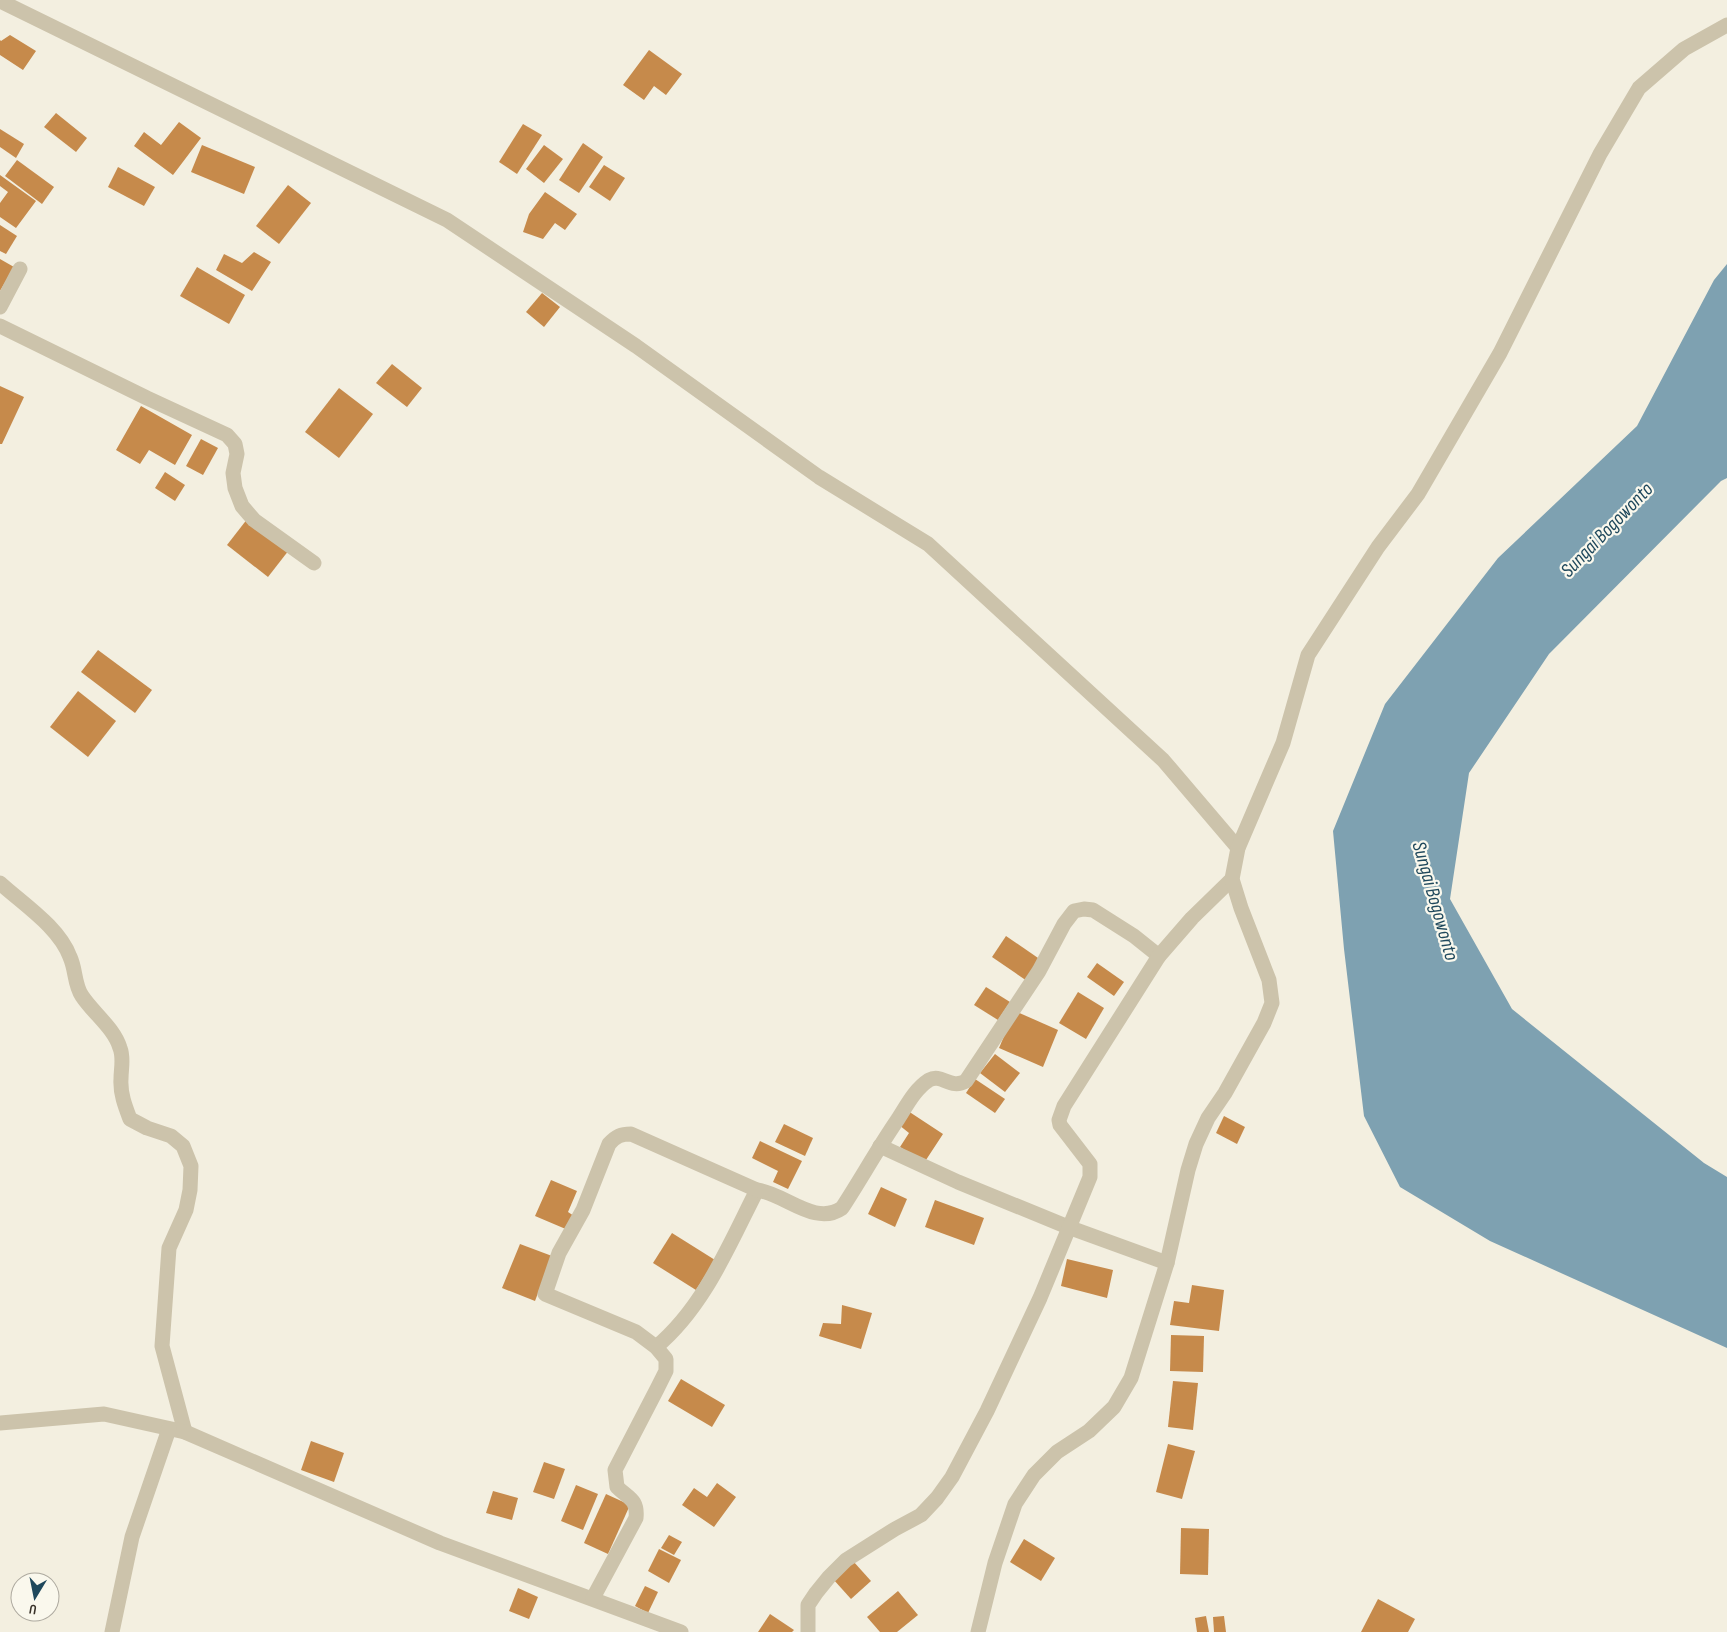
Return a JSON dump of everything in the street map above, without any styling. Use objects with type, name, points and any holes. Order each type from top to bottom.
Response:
[{"type":"street","points":[[0,1],[447,220],[636,346],[819,477],[928,544],[1163,760],[1238,848]]},
{"type":"street","points":[[978,1632],[995,1563],[1015,1504],[1034,1476],[1051,1458],[1089,1431],[1114,1407],[1131,1378],[1167,1263],[1188,1170],[1196,1144],[1208,1118],[1225,1093],[1264,1024],[1272,1003],[1269,980],[1241,908],[1232,879],[1238,848],[1283,743],[1308,655],[1315,641],[1378,547],[1418,494],[1500,354],[1600,154],[1639,88],[1684,49],[1727,25]]},
{"type":"street","points":[[0,306],[20,269]]},
{"type":"street","points":[[0,326],[227,435],[235,444],[236,454],[233,473],[235,488],[242,506],[254,520],[314,563]]},
{"type":"street","points":[[808,1632],[808,1605],[829,1577],[846,1560],[894,1529],[921,1515],[937,1498],[952,1477],[987,1411],[1040,1298],[1090,1177],[1090,1164],[1060,1125],[1060,1114],[1159,956],[1192,918],[1232,879]]},
{"type":"street","points":[[0,883],[54,931],[70,956],[76,984],[82,996],[113,1034],[121,1049],[123,1066],[120,1079],[122,1100],[130,1119],[147,1128],[171,1136],[183,1146],[190,1166],[190,1190],[186,1210],[169,1248],[162,1346],[186,1432]]},
{"type":"street","points":[[593,1598],[636,1518],[634,1501],[617,1487],[615,1470],[666,1371],[666,1359],[636,1332],[545,1294],[559,1253],[582,1210],[609,1144],[615,1137],[622,1134],[631,1134],[757,1190],[768,1192],[797,1207],[811,1211],[835,1213],[842,1208],[915,1092],[927,1082],[938,1078],[954,1085],[966,1081],[1039,971],[1064,924],[1074,912],[1084,909],[1093,910],[1134,936],[1159,956]]},
{"type":"street","points":[[880,1146],[958,1182],[1068,1228],[1167,1263]]},
{"type":"street","points":[[656,1348],[684,1320],[715,1272],[757,1190]]},
{"type":"street","points":[[0,1422],[104,1414],[186,1432],[440,1543],[681,1632]]},
{"type":"street","points":[[112,1632],[132,1538],[169,1429]]},
{"type":"water","name":"Sungai Bogowonto","points":[[1727,264],[1727,478],[1721,481],[1549,654],[1469,773],[1450,899],[1512,1009],[1704,1163],[1727,1177],[1727,1348],[1490,1241],[1400,1187],[1364,1116],[1344,949],[1333,831],[1385,704],[1498,558],[1637,426],[1714,280]]},
{"type":"building","points":[[10,35],[36,51],[23,70],[0,55],[0,40]]},
{"type":"building","points":[[649,50],[682,74],[666,95],[654,86],[644,100],[623,85]]},
{"type":"building","points":[[56,113],[87,138],[76,152],[44,127]]},
{"type":"building","points":[[179,122],[201,138],[173,175],[134,146],[144,132],[161,145]]},
{"type":"building","points":[[523,124],[542,135],[517,174],[499,162]]},
{"type":"building","points":[[0,129],[24,144],[16,158],[0,147]]},
{"type":"building","points":[[583,143],[603,157],[579,193],[559,180]]},
{"type":"building","points":[[202,145],[255,167],[244,194],[191,172]]},
{"type":"building","points":[[544,145],[563,159],[544,183],[526,169]]},
{"type":"building","points":[[17,160],[54,187],[42,204],[5,176]]},
{"type":"building","points":[[604,165],[625,178],[610,201],[589,187]]},
{"type":"building","points":[[118,167],[155,187],[144,206],[108,187]]},
{"type":"building","points":[[0,175],[36,201],[16,228],[0,217],[0,203],[8,192],[0,186]]},
{"type":"building","points":[[288,185],[311,203],[279,244],[256,226]]},
{"type":"building","points":[[545,192],[577,214],[565,230],[555,223],[543,239],[523,232],[529,214]]},
{"type":"building","points":[[0,225],[17,236],[6,254],[0,251]]},
{"type":"building","points":[[254,252],[271,262],[252,291],[216,270],[224,254],[242,263]]},
{"type":"building","points":[[0,259],[14,267],[0,291]]},
{"type":"building","points":[[197,267],[245,295],[229,324],[180,296]]},
{"type":"building","points":[[542,293],[560,307],[544,327],[526,312]]},
{"type":"building","points":[[392,364],[422,388],[407,407],[376,383]]},
{"type":"building","points":[[0,386],[24,397],[2,444],[0,444]]},
{"type":"building","points":[[339,388],[373,414],[339,458],[305,432]]},
{"type":"building","points":[[141,406],[192,435],[175,465],[149,450],[140,464],[116,450]]},
{"type":"building","points":[[201,439],[218,448],[203,475],[186,466]]},
{"type":"building","points":[[165,472],[185,485],[175,501],[155,488]]},
{"type":"building","points":[[248,518],[289,550],[268,577],[227,545]]},
{"type":"building","points":[[98,650],[152,690],[135,713],[81,672]]},
{"type":"building","points":[[78,691],[116,721],[88,757],[50,727]]},
{"type":"building","points":[[1006,936],[1041,960],[1027,981],[992,957]]},
{"type":"building","points":[[1097,963],[1124,982],[1114,996],[1087,977]]},
{"type":"building","points":[[986,987],[1010,1002],[998,1020],[974,1005]]},
{"type":"building","points":[[1078,992],[1104,1008],[1086,1039],[1059,1023]]},
{"type":"building","points":[[1015,1011],[1058,1030],[1043,1067],[999,1048]]},
{"type":"building","points":[[995,1054],[1020,1073],[1005,1092],[980,1073]]},
{"type":"building","points":[[975,1079],[1005,1099],[995,1113],[966,1093]]},
{"type":"building","points":[[908,1111],[943,1134],[924,1163],[900,1147],[909,1133],[899,1125]]},
{"type":"building","points":[[1224,1116],[1245,1127],[1237,1144],[1216,1133]]},
{"type":"building","points":[[784,1124],[813,1138],[805,1156],[775,1142]]},
{"type":"building","points":[[760,1141],[802,1161],[788,1189],[773,1182],[778,1171],[752,1158]]},
{"type":"building","points":[[551,1180],[577,1191],[568,1212],[574,1216],[568,1230],[535,1216]]},
{"type":"building","points":[[881,1187],[907,1199],[895,1227],[868,1214]]},
{"type":"building","points":[[935,1200],[984,1218],[974,1245],[925,1227]]},
{"type":"building","points":[[672,1233],[715,1260],[696,1290],[653,1263]]},
{"type":"building","points":[[520,1244],[552,1256],[535,1301],[502,1288]]},
{"type":"building","points":[[1067,1259],[1113,1270],[1107,1298],[1061,1286]]},
{"type":"building","points":[[1192,1285],[1224,1290],[1219,1331],[1170,1325],[1174,1301],[1189,1303]]},
{"type":"building","points":[[842,1305],[872,1313],[861,1349],[819,1336],[823,1323],[841,1324]]},
{"type":"building","points":[[1171,1335],[1204,1336],[1203,1372],[1170,1371]]},
{"type":"building","points":[[681,1379],[725,1405],[712,1427],[668,1401]]},
{"type":"building","points":[[1173,1381],[1198,1383],[1193,1430],[1168,1427]]},
{"type":"building","points":[[311,1441],[344,1453],[334,1482],[301,1470]]},
{"type":"building","points":[[1168,1444],[1195,1451],[1182,1499],[1156,1492]]},
{"type":"building","points":[[544,1462],[565,1469],[554,1499],[533,1492]]},
{"type":"building","points":[[717,1483],[736,1497],[714,1527],[682,1505],[694,1488],[707,1497]]},
{"type":"building","points":[[576,1485],[598,1494],[583,1530],[561,1521]]},
{"type":"building","points":[[493,1491],[518,1498],[512,1520],[486,1513]]},
{"type":"building","points":[[606,1494],[630,1505],[608,1554],[584,1543]]},
{"type":"building","points":[[1181,1528],[1209,1529],[1208,1575],[1180,1574]]},
{"type":"building","points":[[669,1535],[682,1542],[674,1555],[661,1548]]},
{"type":"building","points":[[1024,1539],[1055,1558],[1041,1581],[1010,1562]]},
{"type":"building","points":[[659,1549],[681,1560],[669,1583],[648,1571]]},
{"type":"building","points":[[853,1561],[871,1581],[851,1599],[833,1579]]},
{"type":"building","points":[[645,1586],[658,1592],[648,1613],[635,1606]]},
{"type":"building","points":[[518,1588],[538,1597],[529,1619],[509,1611]]},
{"type":"building","points":[[898,1591],[918,1615],[897,1632],[880,1632],[867,1617]]},
{"type":"building","points":[[1378,1599],[1415,1619],[1408,1632],[1361,1632]]},
{"type":"building","points":[[770,1614],[794,1630],[792,1632],[758,1632]]},
{"type":"building","points":[[1206,1616],[1209,1632],[1197,1632],[1195,1618]]},
{"type":"building","points":[[1224,1616],[1226,1632],[1214,1632],[1213,1617]]}]
